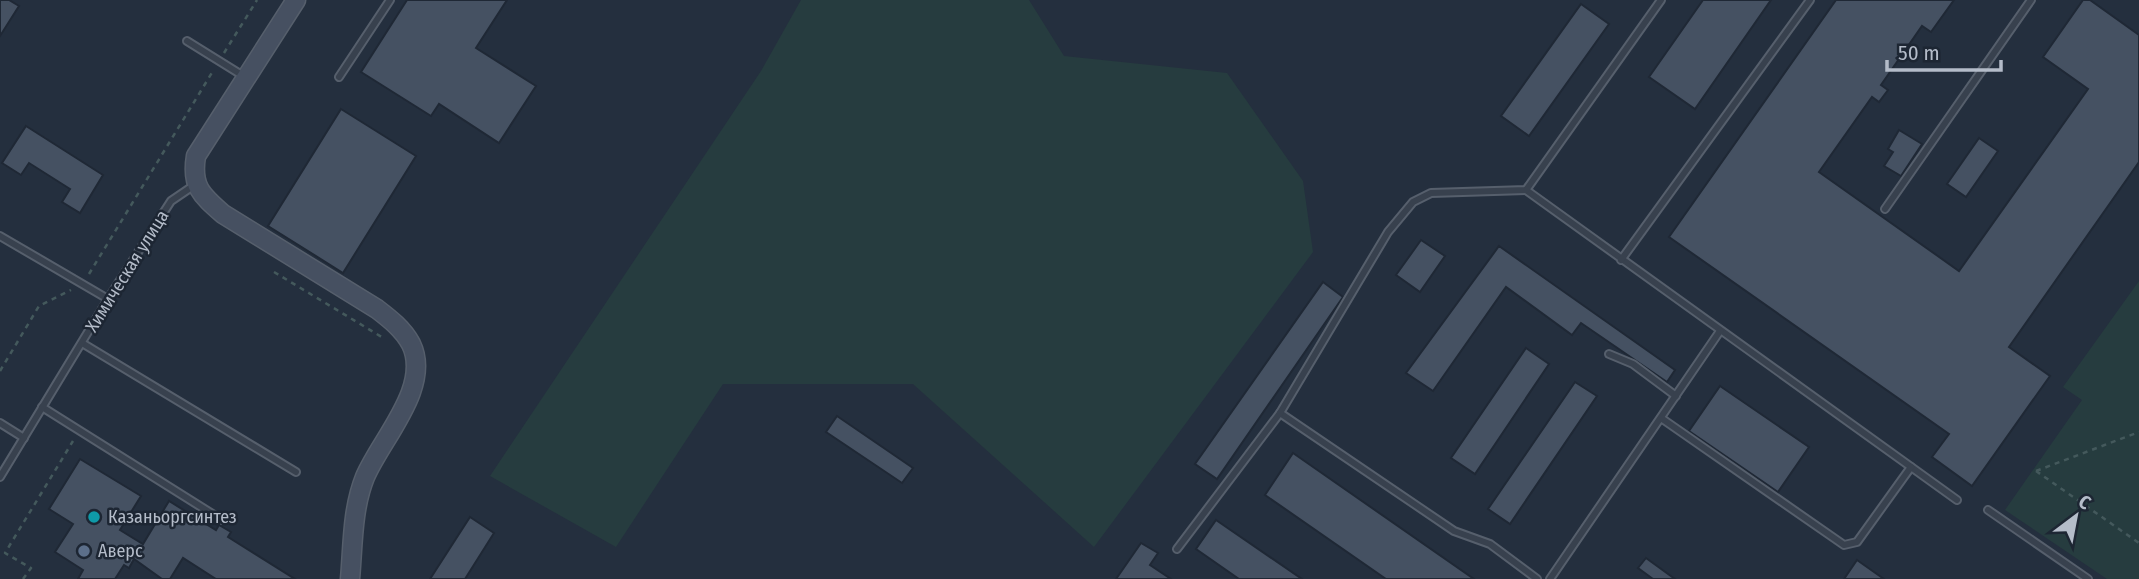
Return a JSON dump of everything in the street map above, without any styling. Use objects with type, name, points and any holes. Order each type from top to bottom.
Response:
[{"type":"main road","points":[[296,0],[196,156],[194,172],[196,184],[207,200],[223,214],[377,309],[398,326],[411,344],[416,361],[416,379],[410,396],[365,478],[357,502],[350,579]]},
{"type":"lane","points":[[339,77],[390,0]]},
{"type":"lane","points":[[1526,190],[1661,0]]},
{"type":"lane","points":[[1621,260],[1810,0]]},
{"type":"lane","points":[[1885,209],[2031,0]]},
{"type":"lane","points":[[187,41],[246,78]]},
{"type":"lane","name":"Химическая улица","points":[[0,477],[171,201],[196,184]]},
{"type":"lane","points":[[1177,549],[1280,413],[1388,232],[1413,202],[1431,193],[1526,190],[1957,500]]},
{"type":"lane","points":[[0,236],[108,299]]},
{"type":"lane","points":[[1550,579],[1720,331]]},
{"type":"lane","points":[[82,343],[296,472]]},
{"type":"lane","points":[[1609,354],[1633,364],[1676,396]]},
{"type":"lane","points":[[42,408],[222,520]]},
{"type":"lane","points":[[1280,413],[1454,531],[1490,544],[1537,579]]},
{"type":"lane","points":[[1661,418],[1844,545],[1857,542],[1910,467]]},
{"type":"lane","points":[[0,423],[24,438]]},
{"type":"lane","points":[[1988,510],[2088,579]]},
{"type":"path","points":[[0,371],[39,306],[83,284],[257,0]]},
{"type":"path","points":[[274,272],[390,342],[411,344]]},
{"type":"path","points":[[2139,432],[2036,471],[2139,543]]},
{"type":"path","points":[[23,579],[31,568],[5,553],[73,441]]},
{"type":"green space","points":[[801,0],[1029,0],[1064,56],[1227,73],[1303,181],[1313,252],[1094,547],[913,384],[723,384],[616,547],[490,476],[761,71]]},
{"type":"green space","points":[[2139,281],[2139,579],[2107,579],[2005,510],[2082,400],[2063,387]]},
{"type":"building","points":[[0,0],[9,0],[19,6],[0,36]]},
{"type":"building","points":[[407,0],[507,0],[476,48],[536,86],[499,143],[439,104],[431,116],[361,72]]},
{"type":"building","points":[[1703,0],[1771,0],[1695,109],[1649,77]]},
{"type":"building","points":[[1836,0],[1954,0],[1931,32],[1922,26],[1881,85],[1888,90],[1879,102],[1872,97],[1819,172],[1959,271],[2088,89],[2043,57],[2083,0],[2090,0],[2139,35],[2139,162],[2009,347],[2050,376],[1972,486],[1932,457],[1949,434],[1669,237]]},
{"type":"building","points":[[1581,4],[1609,24],[1529,136],[1501,116]]},
{"type":"building","points":[[341,109],[416,156],[343,273],[268,226]]},
{"type":"building","points":[[26,126],[103,175],[80,213],[62,202],[70,189],[29,163],[21,175],[2,163]]},
{"type":"building","points":[[1899,130],[1922,144],[1901,176],[1884,166],[1893,152],[1888,149]]},
{"type":"building","points":[[1979,138],[1998,151],[1966,197],[1947,184]]},
{"type":"building","points":[[1421,240],[1445,256],[1420,292],[1396,275]]},
{"type":"building","points":[[1499,246],[1675,370],[1667,382],[1581,323],[1572,335],[1506,287],[1433,391],[1406,373]]},
{"type":"building","points":[[1323,282],[1343,297],[1217,479],[1195,464]]},
{"type":"building","points":[[1526,348],[1549,364],[1475,474],[1451,458]]},
{"type":"building","points":[[1575,382],[1597,396],[1510,524],[1488,509]]},
{"type":"building","points":[[1720,386],[1809,447],[1778,492],[1689,431]]},
{"type":"building","points":[[837,416],[913,468],[902,483],[826,432]]},
{"type":"building","points":[[1293,453],[1474,579],[1386,579],[1265,495]]},
{"type":"building","points":[[80,459],[141,496],[120,530],[143,544],[169,501],[216,530],[219,525],[231,532],[228,537],[295,579],[216,579],[183,558],[170,579],[162,579],[134,559],[129,568],[124,565],[115,579],[78,579],[83,570],[55,552],[73,524],[49,509]]},
{"type":"building","points":[[470,517],[494,533],[465,579],[430,579]]},
{"type":"building","points":[[1216,520],[1302,579],[1239,579],[1196,549]]},
{"type":"building","points":[[1141,543],[1158,553],[1150,565],[1171,579],[1116,579]]},
{"type":"building","points":[[1646,558],[1675,579],[1653,579],[1638,568]]},
{"type":"building","points":[[1857,560],[1884,579],[1844,579]]},
{"type":"place","name":"Казаньоргсинтез","points":[[94,517]]},
{"type":"place","name":"Аверс","points":[[84,551]]}]
